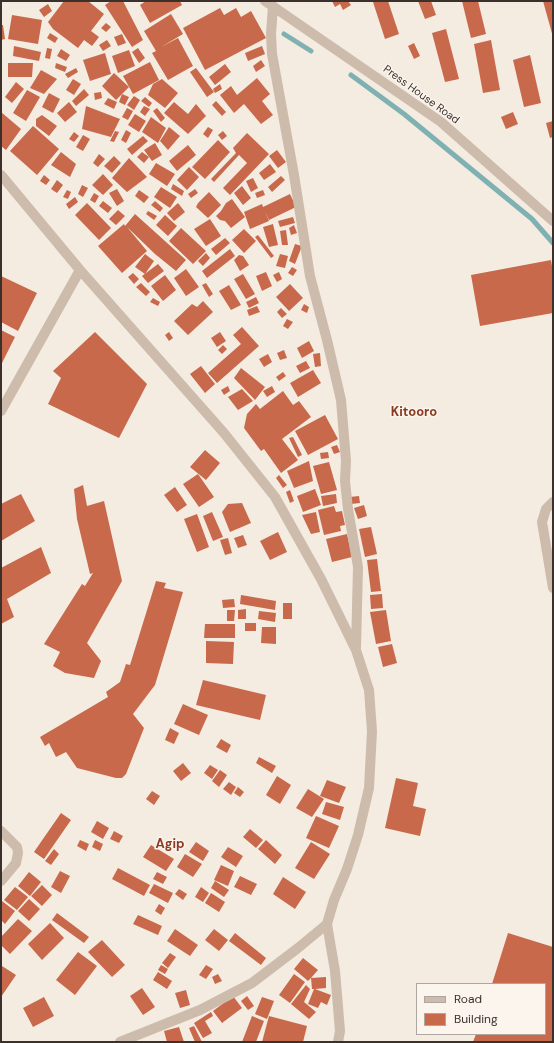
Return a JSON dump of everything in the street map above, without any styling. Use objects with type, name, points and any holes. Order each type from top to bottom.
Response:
[{"type":"street","name":"Press House Road","points":[[269,4],[441,122],[553,221]]},
{"type":"street","points":[[269,4],[272,54],[294,175],[310,276],[341,400],[346,461],[345,481],[348,509],[358,567],[356,650]]},
{"type":"street","points":[[1,175],[80,270],[224,433],[275,497],[321,578],[356,650],[369,690],[372,731],[368,788],[358,835],[347,869],[334,900],[327,924],[335,971],[340,1030],[338,1042]]},
{"type":"street","points":[[1,411],[80,270]]},
{"type":"street","points":[[553,502],[546,509],[542,522],[553,588]]},
{"type":"street","points":[[1,831],[17,847],[18,853],[16,863],[1,882]]},
{"type":"street","points":[[120,1042],[200,1010],[252,983],[327,924]]},
{"type":"building","points":[[64,1],[88,1],[104,14],[91,31],[99,37],[92,46],[84,40],[78,48],[53,29],[48,22]]},
{"type":"building","points":[[111,1],[123,1],[143,40],[132,47],[105,5]]},
{"type":"building","points":[[146,1],[180,1],[182,5],[150,23],[140,5]]},
{"type":"building","points":[[332,1],[348,1],[351,5],[343,10],[340,4],[335,7]]},
{"type":"building","points":[[388,1],[399,34],[385,39],[373,2]]},
{"type":"building","points":[[418,1],[431,1],[436,15],[425,19]]},
{"type":"building","points":[[462,1],[478,1],[486,34],[471,38]]},
{"type":"building","points":[[543,1],[553,1],[553,37]]},
{"type":"building","points":[[48,4],[52,11],[44,17],[39,10]]},
{"type":"building","points":[[220,8],[224,15],[236,8],[241,17],[251,11],[266,38],[205,70],[183,28]]},
{"type":"building","points":[[171,14],[183,34],[161,47],[178,38],[193,66],[168,80],[152,53],[156,51],[144,31]]},
{"type":"building","points":[[12,15],[42,20],[38,44],[8,39]]},
{"type":"building","points":[[106,23],[111,27],[106,32],[101,28]]},
{"type":"building","points":[[1,25],[3,25],[5,39],[1,40]]},
{"type":"building","points":[[446,29],[459,79],[445,82],[432,33]]},
{"type":"building","points":[[50,33],[58,38],[55,43],[47,38]]},
{"type":"building","points":[[122,34],[126,43],[118,46],[114,37]]},
{"type":"building","points":[[107,40],[111,46],[103,51],[99,45]]},
{"type":"building","points":[[491,40],[500,90],[483,93],[474,44]]},
{"type":"building","points":[[414,43],[420,56],[414,59],[408,46]]},
{"type":"building","points":[[14,46],[41,52],[39,61],[13,56]]},
{"type":"building","points":[[262,46],[265,54],[248,61],[245,53]]},
{"type":"building","points":[[47,48],[52,49],[50,59],[45,58]]},
{"type":"building","points":[[138,48],[145,58],[139,63],[132,52]]},
{"type":"building","points":[[61,49],[70,55],[66,61],[57,56]]},
{"type":"building","points":[[129,50],[135,66],[118,73],[112,56]]},
{"type":"building","points":[[105,53],[111,74],[90,81],[83,60]]},
{"type":"building","points":[[530,55],[541,103],[524,107],[513,60]]},
{"type":"building","points":[[261,60],[265,66],[256,72],[253,66]]},
{"type":"building","points":[[150,62],[159,80],[133,94],[123,76]]},
{"type":"building","points":[[8,63],[33,63],[32,77],[8,77]]},
{"type":"building","points":[[56,63],[67,67],[65,72],[55,68]]},
{"type":"building","points":[[225,64],[231,72],[215,85],[209,77]]},
{"type":"building","points":[[76,68],[78,72],[68,78],[65,74]]},
{"type":"building","points":[[196,68],[214,92],[207,97],[190,72]]},
{"type":"building","points":[[41,70],[57,79],[44,94],[30,88]]},
{"type":"building","points":[[114,73],[129,87],[116,100],[102,86]]},
{"type":"building","points":[[257,78],[270,94],[262,101],[273,115],[261,124],[244,104],[234,113],[220,95],[231,86],[237,95]]},
{"type":"building","points":[[73,79],[81,84],[74,95],[66,90]]},
{"type":"building","points":[[162,79],[178,93],[165,108],[148,95],[153,84]]},
{"type":"building","points":[[16,82],[24,89],[12,103],[5,97]]},
{"type":"building","points":[[220,84],[222,89],[215,93],[213,89]]},
{"type":"building","points":[[84,89],[89,95],[76,106],[72,101]]},
{"type":"building","points":[[27,90],[40,97],[26,121],[13,113]]},
{"type":"building","points":[[101,92],[102,98],[95,100],[94,93]]},
{"type":"building","points":[[49,93],[60,99],[53,113],[42,107]]},
{"type":"building","points":[[122,94],[129,97],[125,105],[119,102]]},
{"type":"building","points":[[134,96],[140,100],[134,110],[127,105]]},
{"type":"building","points":[[145,97],[152,103],[149,107],[141,101]]},
{"type":"building","points":[[108,98],[117,102],[114,109],[104,104]]},
{"type":"building","points":[[216,101],[226,112],[222,116],[212,105]]},
{"type":"building","points":[[69,102],[77,112],[65,122],[57,113]]},
{"type":"building","points":[[174,102],[188,114],[196,104],[206,116],[188,134],[164,113]]},
{"type":"building","points":[[86,106],[120,119],[111,137],[82,129]]},
{"type":"building","points":[[144,106],[150,109],[145,116],[140,112]]},
{"type":"building","points":[[127,108],[133,111],[128,120],[122,117]]},
{"type":"building","points":[[157,108],[165,118],[161,122],[153,111]]},
{"type":"building","points":[[1,112],[21,129],[6,150],[1,146]]},
{"type":"building","points":[[513,112],[518,124],[506,129],[501,117]]},
{"type":"building","points":[[135,114],[146,121],[139,132],[128,125]]},
{"type":"building","points":[[42,115],[57,126],[49,136],[36,126],[36,119]]},
{"type":"building","points":[[151,117],[166,128],[158,143],[142,132]]},
{"type":"building","points":[[553,121],[553,137],[550,138],[546,123]]},
{"type":"building","points":[[33,126],[59,149],[37,175],[10,151]]},
{"type":"building","points":[[169,127],[180,136],[168,150],[160,141]]},
{"type":"building","points":[[208,127],[213,130],[208,138],[203,134]]},
{"type":"building","points":[[126,130],[131,133],[126,143],[121,140]]},
{"type":"building","points":[[115,131],[119,132],[114,142],[110,141]]},
{"type":"building","points":[[223,131],[227,136],[222,140],[218,135]]},
{"type":"building","points":[[74,132],[79,136],[74,142],[69,139]]},
{"type":"building","points":[[247,133],[269,154],[230,195],[223,188],[247,163],[239,155],[214,182],[211,179],[236,153],[233,148]]},
{"type":"building","points":[[83,135],[90,139],[83,151],[76,147]]},
{"type":"building","points":[[143,136],[148,141],[132,155],[127,149]]},
{"type":"building","points":[[218,140],[230,152],[205,179],[192,167]]},
{"type":"building","points":[[155,143],[162,155],[152,161],[144,150]]},
{"type":"building","points":[[188,145],[196,155],[177,171],[169,161]]},
{"type":"building","points":[[277,150],[286,162],[278,168],[269,156]]},
{"type":"building","points":[[61,152],[76,164],[70,177],[51,165]]},
{"type":"building","points":[[142,152],[149,157],[144,163],[137,157]]},
{"type":"building","points":[[99,154],[105,159],[98,167],[93,163]]},
{"type":"building","points":[[114,156],[121,163],[112,173],[104,166]]},
{"type":"building","points":[[129,158],[147,177],[127,192],[112,178]]},
{"type":"building","points":[[156,163],[175,174],[167,186],[149,174]]},
{"type":"building","points":[[270,164],[276,172],[264,180],[259,173]]},
{"type":"building","points":[[189,167],[199,177],[187,190],[177,180]]},
{"type":"building","points":[[103,174],[113,185],[103,195],[92,185]]},
{"type":"building","points":[[44,175],[50,180],[46,185],[40,181]]},
{"type":"building","points":[[281,176],[285,180],[272,192],[268,187]]},
{"type":"building","points":[[253,178],[258,188],[251,192],[246,181]]},
{"type":"building","points":[[57,180],[63,185],[57,193],[51,189]]},
{"type":"building","points":[[173,184],[184,191],[182,196],[171,189]]},
{"type":"building","points":[[82,185],[88,188],[83,197],[78,194]]},
{"type":"building","points":[[242,186],[251,198],[243,205],[234,193]]},
{"type":"building","points":[[161,187],[177,197],[170,208],[154,197]]},
{"type":"building","points":[[117,189],[124,201],[117,206],[109,193]]},
{"type":"building","points":[[195,189],[198,193],[191,198],[188,194]]},
{"type":"building","points":[[67,190],[71,192],[68,199],[63,197]]},
{"type":"building","points":[[139,190],[149,197],[144,203],[135,196]]},
{"type":"building","points":[[263,190],[265,195],[257,198],[255,193]]},
{"type":"building","points":[[209,192],[221,205],[208,218],[196,207]]},
{"type":"building","points":[[94,193],[99,196],[95,203],[90,200]]},
{"type":"building","points":[[290,194],[296,207],[269,220],[265,211],[269,221],[250,229],[244,212],[262,204],[263,207]]},
{"type":"building","points":[[75,197],[78,202],[69,209],[66,204]]},
{"type":"building","points":[[232,199],[245,217],[231,228],[225,221],[220,220],[216,216],[226,203]]},
{"type":"building","points":[[103,201],[112,208],[108,213],[99,206]]},
{"type":"building","points":[[155,201],[163,208],[160,212],[151,205]]},
{"type":"building","points":[[87,203],[111,228],[99,240],[75,215]]},
{"type":"building","points":[[178,203],[185,212],[174,221],[167,213]]},
{"type":"building","points":[[118,210],[125,216],[116,225],[109,219]]},
{"type":"building","points":[[148,211],[157,216],[154,220],[146,214]]},
{"type":"building","points":[[135,214],[186,260],[176,271],[155,254],[127,227],[147,251],[122,273],[98,246],[124,224],[125,226]]},
{"type":"building","points":[[165,215],[177,226],[168,236],[156,225]]},
{"type":"building","points":[[293,217],[295,223],[280,227],[278,221]]},
{"type":"building","points":[[210,219],[221,236],[206,246],[194,229]]},
{"type":"building","points":[[273,224],[278,245],[269,247],[263,227]]},
{"type":"building","points":[[294,225],[297,233],[291,235],[289,228]]},
{"type":"building","points":[[181,228],[206,251],[193,264],[169,241]]},
{"type":"building","points":[[244,229],[256,241],[244,253],[232,240]]},
{"type":"building","points":[[286,230],[288,245],[282,245],[280,231]]},
{"type":"building","points":[[258,235],[274,256],[271,258],[255,237]]},
{"type":"building","points":[[225,238],[230,243],[216,255],[211,249]]},
{"type":"building","points":[[295,244],[302,246],[295,264],[289,261]]},
{"type":"building","points":[[230,249],[235,256],[207,278],[202,271]]},
{"type":"building","points":[[206,253],[210,258],[203,266],[198,261]]},
{"type":"building","points":[[145,254],[154,261],[145,274],[135,267]]},
{"type":"building","points":[[280,254],[288,256],[285,268],[276,266]]},
{"type":"building","points":[[239,255],[243,256],[249,265],[240,271],[234,260]]},
{"type":"building","points":[[551,260],[553,272],[553,313],[480,326],[471,275]]},
{"type":"building","points":[[158,264],[164,271],[148,283],[142,276]]},
{"type":"building","points":[[292,267],[297,270],[293,276],[288,273]]},
{"type":"building","points":[[186,269],[199,287],[186,296],[174,278]]},
{"type":"building","points":[[266,272],[272,286],[262,291],[256,276]]},
{"type":"building","points":[[279,272],[282,279],[277,282],[273,275]]},
{"type":"building","points":[[133,273],[139,279],[134,284],[128,277]]},
{"type":"building","points":[[243,274],[255,294],[246,299],[234,279]]},
{"type":"building","points":[[165,275],[176,290],[163,301],[151,286]]},
{"type":"building","points":[[1,276],[37,293],[18,331],[1,322]]},
{"type":"building","points":[[141,283],[150,292],[146,296],[136,287]]},
{"type":"building","points":[[206,283],[213,294],[209,297],[202,285]]},
{"type":"building","points":[[290,284],[303,298],[289,311],[276,297]]},
{"type":"building","points":[[229,285],[241,305],[231,310],[219,291]]},
{"type":"building","points":[[256,297],[259,303],[249,308],[246,302]]},
{"type":"building","points":[[153,298],[160,302],[158,306],[150,302]]},
{"type":"building","points":[[203,301],[213,312],[188,335],[174,321],[192,304],[197,307]]},
{"type":"building","points":[[304,304],[309,307],[307,313],[301,310]]},
{"type":"building","points":[[257,306],[260,312],[249,316],[247,310]]},
{"type":"building","points":[[281,308],[287,314],[282,318],[277,312]]},
{"type":"building","points":[[287,319],[293,322],[288,329],[283,326]]},
{"type":"building","points":[[242,327],[259,346],[217,383],[208,373],[241,344],[233,335]]},
{"type":"building","points":[[1,330],[15,337],[1,365]]},
{"type":"building","points":[[95,332],[147,384],[119,438],[48,404],[61,378],[53,371]]},
{"type":"building","points":[[169,332],[173,338],[169,341],[165,335]]},
{"type":"building","points":[[220,332],[226,341],[217,347],[211,338]]},
{"type":"building","points":[[309,341],[314,351],[302,358],[297,348]]},
{"type":"building","points":[[223,345],[227,349],[222,354],[218,350]]},
{"type":"building","points":[[284,350],[287,358],[280,360],[277,353]]},
{"type":"building","points":[[320,353],[321,366],[315,367],[313,354]]},
{"type":"building","points":[[268,354],[272,362],[264,367],[259,359]]},
{"type":"building","points":[[306,361],[310,368],[300,373],[296,366]]},
{"type":"building","points":[[201,366],[215,384],[205,393],[190,374]]},
{"type":"building","points":[[241,368],[265,387],[255,400],[234,378]]},
{"type":"building","points":[[313,370],[321,383],[298,397],[290,383]]},
{"type":"building","points":[[283,372],[286,376],[279,381],[276,377]]},
{"type":"building","points":[[228,386],[230,391],[224,395],[221,390]]},
{"type":"building","points":[[272,386],[275,392],[267,397],[263,391]]},
{"type":"building","points":[[242,389],[253,401],[238,410],[228,397]]},
{"type":"building","points":[[283,391],[293,405],[299,401],[311,417],[282,439],[298,460],[281,473],[264,449],[261,451],[244,428],[247,414],[256,404],[260,409]]},
{"type":"building","points":[[325,415],[338,439],[308,455],[295,431]]},
{"type":"building","points":[[293,437],[302,455],[298,457],[289,438]]},
{"type":"building","points":[[337,445],[340,452],[334,454],[331,447]]},
{"type":"building","points":[[205,450],[220,463],[206,480],[190,467]]},
{"type":"building","points":[[328,452],[329,458],[321,459],[320,453]]},
{"type":"building","points":[[309,461],[313,481],[294,488],[287,471]]},
{"type":"building","points":[[329,462],[337,490],[321,494],[313,466]]},
{"type":"building","points":[[198,474],[214,497],[199,507],[183,484]]},
{"type":"building","points":[[279,475],[287,485],[283,488],[276,478]]},
{"type":"building","points":[[83,485],[87,506],[104,501],[122,581],[87,643],[101,661],[94,678],[65,673],[53,666],[60,652],[44,644],[82,584],[85,586],[93,573],[90,574],[77,519],[74,489]]},
{"type":"building","points":[[175,487],[187,505],[177,512],[164,495]]},
{"type":"building","points":[[315,489],[321,505],[303,512],[297,496]]},
{"type":"building","points":[[290,490],[294,501],[290,503],[286,492]]},
{"type":"building","points":[[21,494],[35,521],[1,541],[1,504]]},
{"type":"building","points":[[336,494],[337,503],[323,506],[321,496]]},
{"type":"building","points":[[359,496],[360,503],[351,504],[350,497]]},
{"type":"building","points":[[242,503],[251,523],[230,532],[222,512],[228,504]]},
{"type":"building","points":[[364,505],[367,516],[358,519],[354,508]]},
{"type":"building","points":[[334,506],[336,512],[342,511],[345,525],[340,526],[341,531],[324,535],[318,510]]},
{"type":"building","points":[[212,512],[223,537],[213,541],[203,516]]},
{"type":"building","points":[[316,512],[320,532],[311,534],[302,515]]},
{"type":"building","points":[[197,514],[209,547],[197,552],[184,519]]},
{"type":"building","points":[[371,527],[377,554],[365,557],[359,529]]},
{"type":"building","points":[[278,532],[287,552],[270,560],[260,541]]},
{"type":"building","points":[[347,534],[352,557],[332,562],[326,539]]},
{"type":"building","points":[[243,535],[247,545],[238,548],[234,538]]},
{"type":"building","points":[[228,538],[232,553],[225,555],[220,540]]},
{"type":"building","points":[[41,547],[51,573],[7,599],[14,617],[1,624],[1,568]]},
{"type":"building","points":[[377,559],[381,591],[371,592],[367,560]]},
{"type":"building","points":[[156,581],[166,583],[164,588],[183,592],[155,685],[133,714],[144,728],[126,774],[122,778],[116,778],[77,768],[66,752],[56,757],[49,743],[45,746],[40,737],[108,697],[106,692],[120,682],[126,664],[130,665]]},
{"type":"building","points":[[382,594],[383,608],[371,609],[370,595]]},
{"type":"building","points":[[241,595],[276,601],[275,610],[240,604]]},
{"type":"building","points":[[234,599],[235,607],[223,608],[222,600]]},
{"type":"building","points":[[283,603],[292,603],[292,619],[283,619]]},
{"type":"building","points":[[246,609],[246,619],[238,619],[238,610]]},
{"type":"building","points":[[227,610],[235,610],[234,621],[227,621]]},
{"type":"building","points":[[386,610],[391,641],[376,644],[370,612]]},
{"type":"building","points":[[259,611],[276,613],[275,622],[258,619]]},
{"type":"building","points":[[245,623],[256,623],[256,631],[245,631]]},
{"type":"building","points":[[205,624],[235,624],[235,638],[204,638]]},
{"type":"building","points":[[262,627],[276,627],[276,644],[261,643]]},
{"type":"building","points":[[206,641],[234,642],[233,664],[206,663]]},
{"type":"building","points":[[392,644],[397,663],[383,667],[378,647]]},
{"type":"building","points":[[203,680],[266,695],[260,720],[196,705]]},
{"type":"building","points":[[183,704],[208,715],[199,735],[174,724]]},
{"type":"building","points":[[170,728],[179,733],[174,744],[165,740]]},
{"type":"building","points":[[221,739],[231,745],[227,753],[216,747]]},
{"type":"building","points":[[259,757],[276,766],[272,773],[256,763]]},
{"type":"building","points":[[183,763],[191,773],[181,781],[173,771]]},
{"type":"building","points":[[210,765],[218,770],[212,779],[204,773]]},
{"type":"building","points":[[220,770],[227,775],[219,787],[212,781]]},
{"type":"building","points":[[277,776],[291,785],[280,804],[266,795]]},
{"type":"building","points":[[396,778],[418,783],[413,806],[426,809],[420,836],[385,828]]},
{"type":"building","points":[[327,780],[346,787],[339,803],[320,796]]},
{"type":"building","points":[[229,782],[236,787],[231,795],[223,789]]},
{"type":"building","points":[[238,787],[244,792],[240,797],[234,793]]},
{"type":"building","points":[[308,789],[324,799],[312,817],[296,808]]},
{"type":"building","points":[[152,791],[160,796],[154,805],[146,799]]},
{"type":"building","points":[[326,802],[344,807],[340,820],[322,814]]},
{"type":"building","points":[[61,813],[71,820],[44,859],[34,852]]},
{"type":"building","points":[[316,816],[339,826],[329,848],[306,838]]},
{"type":"building","points":[[97,821],[109,828],[103,839],[91,832]]},
{"type":"building","points":[[250,829],[263,840],[256,848],[243,837]]},
{"type":"building","points":[[114,831],[123,836],[119,843],[110,839]]},
{"type":"building","points":[[80,840],[89,844],[86,851],[77,846]]},
{"type":"building","points":[[95,840],[103,844],[100,851],[92,847]]},
{"type":"building","points":[[266,840],[282,855],[275,864],[258,849]]},
{"type":"building","points":[[196,842],[209,851],[203,861],[189,852]]},
{"type":"building","points":[[311,842],[330,854],[314,879],[295,868]]},
{"type":"building","points":[[151,845],[174,859],[166,871],[143,857]]},
{"type":"building","points":[[228,847],[243,856],[236,867],[221,857]]},
{"type":"building","points":[[54,849],[59,854],[51,865],[45,861]]},
{"type":"building","points":[[185,854],[202,864],[193,877],[177,867]]},
{"type":"building","points":[[221,865],[234,871],[228,886],[214,880]]},
{"type":"building","points":[[118,868],[150,885],[144,896],[112,879]]},
{"type":"building","points":[[60,871],[70,876],[61,893],[51,887]]},
{"type":"building","points":[[29,872],[41,882],[30,896],[18,886]]},
{"type":"building","points":[[157,872],[167,877],[163,884],[153,879]]},
{"type":"building","points":[[240,876],[257,884],[251,895],[234,887]]},
{"type":"building","points":[[283,877],[306,892],[295,909],[273,894]]},
{"type":"building","points":[[215,881],[229,890],[224,897],[211,888]]},
{"type":"building","points":[[154,884],[173,893],[168,903],[149,893]]},
{"type":"building","points":[[42,885],[52,895],[42,906],[31,896]]},
{"type":"building","points":[[15,887],[28,897],[17,910],[4,900]]},
{"type":"building","points":[[201,887],[209,893],[203,902],[195,897]]},
{"type":"building","points":[[179,889],[187,894],[183,900],[175,894]]},
{"type":"building","points":[[211,893],[225,902],[219,912],[205,903]]},
{"type":"building","points":[[29,899],[40,909],[29,921],[18,911]]},
{"type":"building","points":[[2,901],[15,911],[5,924],[1,920]]},
{"type":"building","points":[[159,904],[165,908],[161,915],[155,911]]},
{"type":"building","points":[[57,913],[89,937],[84,943],[52,920]]},
{"type":"building","points":[[138,915],[162,926],[158,935],[133,924]]},
{"type":"building","points":[[18,919],[32,931],[10,954],[1,945],[1,937]]},
{"type":"building","points":[[50,923],[64,938],[42,960],[28,944]]},
{"type":"building","points":[[175,929],[198,945],[190,956],[167,941]]},
{"type":"building","points":[[214,929],[228,940],[219,951],[205,940]]},
{"type":"building","points":[[235,933],[266,958],[261,965],[229,941]]},
{"type":"building","points":[[508,933],[553,947],[553,1042],[473,1042],[476,1035],[546,1035],[546,983],[492,983]]},
{"type":"building","points":[[102,940],[125,965],[112,977],[88,952]]},
{"type":"building","points":[[78,952],[97,966],[75,995],[56,980]]},
{"type":"building","points":[[170,953],[176,957],[168,968],[162,963]]},
{"type":"building","points":[[303,958],[318,970],[308,981],[294,969]]},
{"type":"building","points":[[161,965],[168,969],[165,974],[158,970]]},
{"type":"building","points":[[206,965],[213,969],[206,979],[199,975]]},
{"type":"building","points":[[2,966],[16,975],[1,997],[1,967]]},
{"type":"building","points":[[158,972],[172,981],[167,989],[153,980]]},
{"type":"building","points":[[218,974],[222,981],[215,984],[212,977]]},
{"type":"building","points":[[294,974],[305,982],[290,1003],[279,995]]},
{"type":"building","points":[[326,977],[326,988],[315,989],[331,995],[327,1005],[321,1002],[318,1008],[308,1004],[314,989],[312,989],[311,978]]},
{"type":"building","points":[[306,985],[310,989],[304,1002],[316,1012],[309,1019],[291,1004]]},
{"type":"building","points":[[142,988],[155,1007],[143,1015],[130,996]]},
{"type":"building","points":[[186,990],[190,1005],[180,1008],[175,993]]},
{"type":"building","points":[[233,996],[242,1008],[222,1023],[213,1011]]},
{"type":"building","points":[[247,996],[254,1006],[248,1010],[241,1001]]},
{"type":"building","points":[[44,997],[54,1016],[33,1027],[23,1008]]},
{"type":"building","points":[[262,997],[274,1001],[267,1019],[255,1014]]},
{"type":"building","points":[[211,1012],[213,1016],[205,1021],[212,1033],[203,1038],[194,1023]]},
{"type":"building","points":[[252,1016],[264,1021],[256,1042],[242,1042]]},
{"type":"building","points":[[269,1016],[307,1026],[303,1042],[262,1042]]},
{"type":"building","points":[[194,1026],[202,1042],[195,1042],[189,1028]]},
{"type":"building","points":[[179,1027],[184,1042],[167,1042],[164,1031]]},
{"type":"waterway","points":[[284,34],[311,51]]},
{"type":"waterway","points":[[351,75],[404,114],[532,219],[553,243]]},
{"type":"district","name":"Kitooro","points":[[414,413]]},
{"type":"district","name":"Agip","points":[[170,845]]}]
